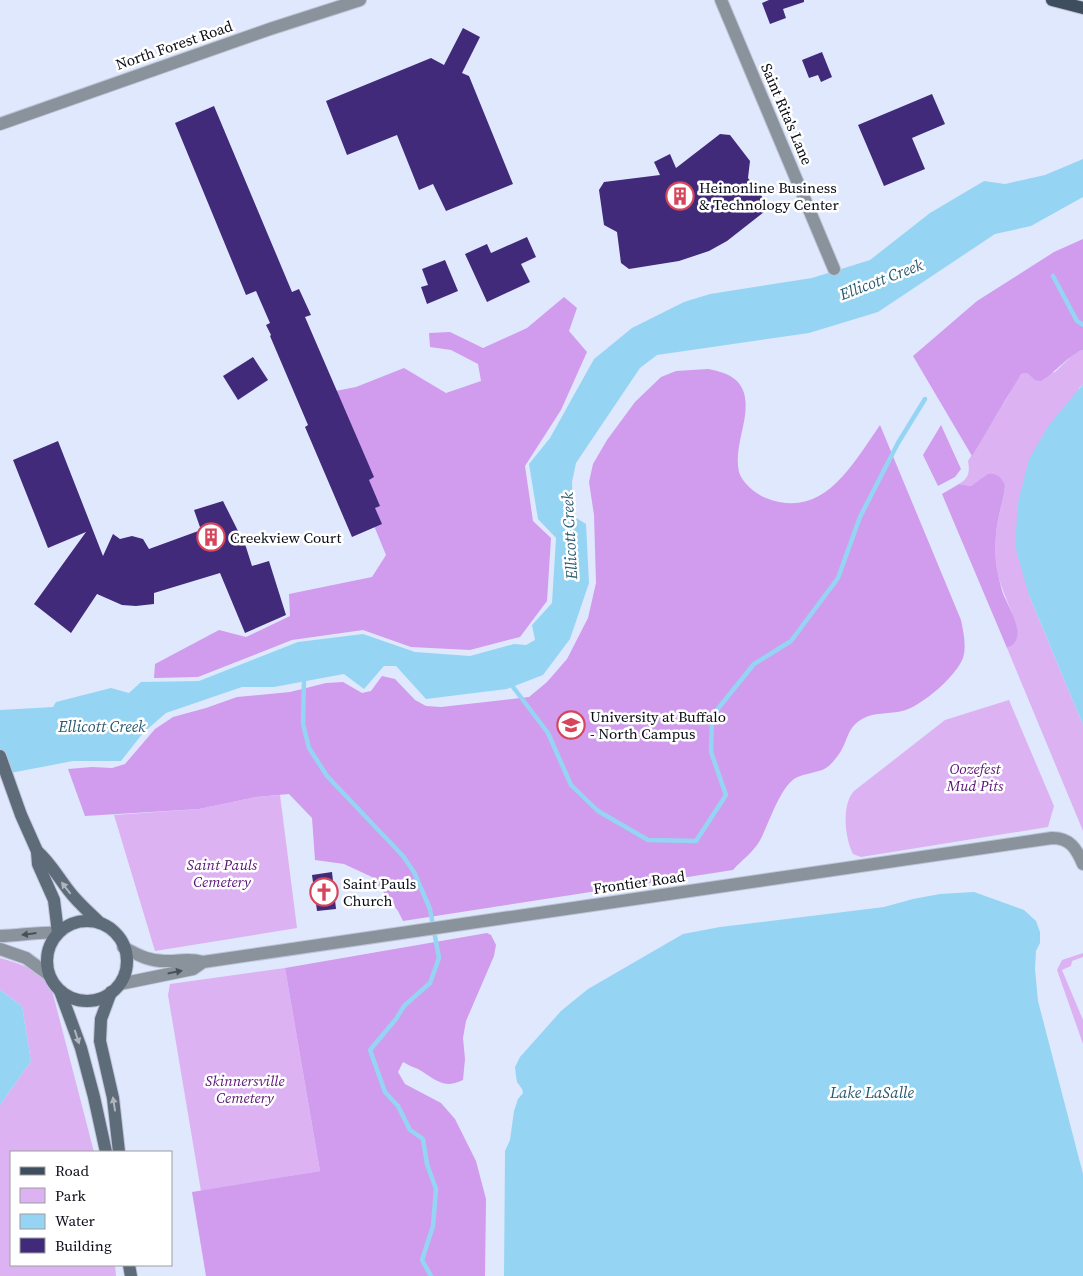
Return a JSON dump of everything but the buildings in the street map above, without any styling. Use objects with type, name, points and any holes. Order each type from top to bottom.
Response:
[{"type":"main road","points":[[1052,0],[1083,8]]},
{"type":"main road","points":[[0,756],[36,851],[38,864],[54,900],[58,933]]},
{"type":"main road","points":[[36,851],[47,859],[76,900],[100,923],[116,934],[123,947],[126,964],[101,1019],[100,1041],[114,1098],[119,1151]]},
{"type":"main road","points":[[100,923],[85,921],[64,927],[51,944],[47,956],[49,975],[60,991],[80,1048],[96,1104],[106,1151]]},
{"type":"main road","points":[[60,991],[76,999],[89,1001],[115,988]]},
{"type":"street","name":"North Forest Road","points":[[0,124],[270,29],[360,0]]},
{"type":"street","name":"Saint Rita's Lane","points":[[721,0],[834,269]]},
{"type":"street","name":"Frontier Road","points":[[123,947],[146,959],[156,961],[169,962],[192,959],[203,962],[1052,838],[1066,840],[1077,849],[1083,864]]},
{"type":"street","points":[[0,936],[46,932],[58,933]]},
{"type":"street","points":[[0,949],[26,958],[49,975]]},
{"type":"street","name":"Frontier Road","points":[[115,988],[193,969],[203,962]]},
{"type":"green space","points":[[1083,350],[1083,384],[1079,388],[1029,595],[1083,725],[1083,831],[1007,648],[1016,641],[1017,630],[1000,581],[995,554],[997,527],[1005,486],[977,482],[971,486],[959,484],[967,477],[969,472],[968,461],[1007,398],[1018,376],[1027,373],[1033,378],[1055,372],[1075,353]]},
{"type":"green space","name":"Oozefest Mud Pits","points":[[1009,700],[1054,806],[1048,827],[861,857],[853,854],[846,831],[846,813],[847,805],[854,791],[945,720]]},
{"type":"green space","name":"Saint Pauls Cemetery","points":[[280,795],[297,928],[155,951],[114,815],[199,809],[256,797]]},
{"type":"green space","points":[[1083,953],[1083,957],[1072,961],[1071,966],[1062,970],[1083,1020],[1083,1044],[1057,970],[1062,960]]},
{"type":"green space","points":[[0,958],[36,972],[51,988],[94,1151],[10,1151],[10,1266],[115,1266],[116,1276],[0,1276],[0,1105],[31,1061],[22,1006],[0,990]]},
{"type":"green space","name":"Skinnersville Cemetery","points":[[285,968],[320,1171],[201,1191],[168,995],[170,984]]},
{"type":"shaded area","points":[[1083,239],[1083,350],[1073,355],[1041,381],[1035,380],[1027,373],[1021,374],[972,456],[913,356],[977,301],[1054,252]]},
{"type":"shaded area","points":[[564,297],[577,308],[569,331],[587,352],[561,410],[525,466],[533,521],[551,538],[547,601],[520,637],[470,650],[411,647],[363,630],[292,640],[198,677],[154,678],[155,664],[219,630],[246,637],[290,616],[289,594],[372,577],[386,555],[320,394],[356,387],[404,368],[446,393],[481,381],[478,364],[451,350],[430,347],[429,333],[450,332],[483,348],[527,328]]},
{"type":"shaded area","points":[[708,369],[730,376],[742,387],[746,403],[738,452],[739,472],[750,488],[766,498],[786,503],[804,502],[820,496],[847,472],[880,425],[961,620],[965,650],[956,670],[929,696],[902,711],[864,718],[854,725],[842,749],[830,765],[823,770],[798,777],[788,784],[759,842],[733,870],[403,921],[398,911],[372,877],[344,864],[315,860],[312,818],[289,794],[256,797],[199,809],[85,816],[68,769],[112,768],[125,764],[155,729],[173,717],[237,697],[290,692],[326,683],[343,682],[362,693],[371,691],[382,676],[395,679],[415,700],[426,706],[441,707],[529,697],[547,682],[567,659],[588,618],[596,583],[594,515],[589,482],[593,464],[607,440],[635,402],[661,377],[676,371]]},
{"type":"shaded area","points":[[941,425],[961,469],[955,477],[938,486],[923,455]]},
{"type":"shaded area","points":[[988,474],[994,474],[999,477],[1005,486],[995,547],[1002,591],[1017,626],[1017,639],[1007,648],[942,494],[959,484],[971,486]]},
{"type":"shaded area","points":[[487,933],[491,935],[496,945],[494,956],[466,1021],[463,1038],[465,1059],[463,1080],[444,1084],[403,1062],[398,1072],[405,1084],[441,1103],[455,1119],[476,1161],[486,1199],[485,1276],[206,1276],[192,1192],[320,1171],[285,968]]},
{"type":"water","name":"Ellicott Creek","points":[[1083,159],[1083,197],[1031,226],[995,234],[878,312],[809,333],[657,355],[640,368],[576,463],[572,482],[573,516],[586,524],[589,583],[570,639],[543,675],[507,689],[426,699],[396,666],[384,666],[364,689],[344,674],[274,687],[242,687],[166,713],[143,733],[121,761],[73,761],[0,775],[0,710],[53,707],[56,702],[111,688],[129,693],[141,682],[199,681],[298,642],[363,634],[415,652],[470,656],[514,644],[526,645],[535,640],[532,625],[552,603],[556,538],[538,519],[529,464],[550,438],[594,359],[632,328],[684,302],[710,294],[812,278],[870,260],[930,213],[984,181],[1005,184],[1045,175]]},
{"type":"water","points":[[1083,384],[1083,725],[1029,595],[1015,546],[1018,502],[1029,459],[1049,425]]},
{"type":"water","name":"Lake LaSalle","points":[[974,892],[1024,910],[1036,921],[1040,932],[1035,969],[1038,1001],[1083,1174],[1083,1276],[504,1276],[505,1151],[510,1140],[514,1111],[518,1099],[523,1093],[517,1082],[515,1067],[520,1057],[561,1011],[588,989],[683,934],[720,927],[884,907],[940,894]]},
{"type":"water","points":[[0,990],[22,1006],[31,1061],[0,1105]]},
{"type":"waterway","points":[[1053,276],[1077,321],[1083,325]]},
{"type":"waterway","points":[[510,683],[548,733],[571,785],[598,811],[648,840],[696,841],[726,795],[711,752],[712,716],[754,664],[791,641],[838,578],[860,517],[898,443],[925,399]]},
{"type":"waterway","points":[[304,677],[303,724],[309,748],[327,776],[403,856],[414,872],[430,909],[439,958],[430,983],[404,1006],[396,1019],[370,1050],[385,1092],[398,1106],[410,1130],[423,1139],[427,1164],[436,1189],[433,1226],[422,1260],[431,1276]]},
{"type":"place","name":"Heinonline Business & Technology Center","points":[[680,196]]},
{"type":"place","name":"Creekview Court","points":[[211,537]]},
{"type":"place","name":"University at Buffalo - North Campus","points":[[571,725]]},
{"type":"place","name":"Saint Pauls Church","points":[[324,892]]}]
